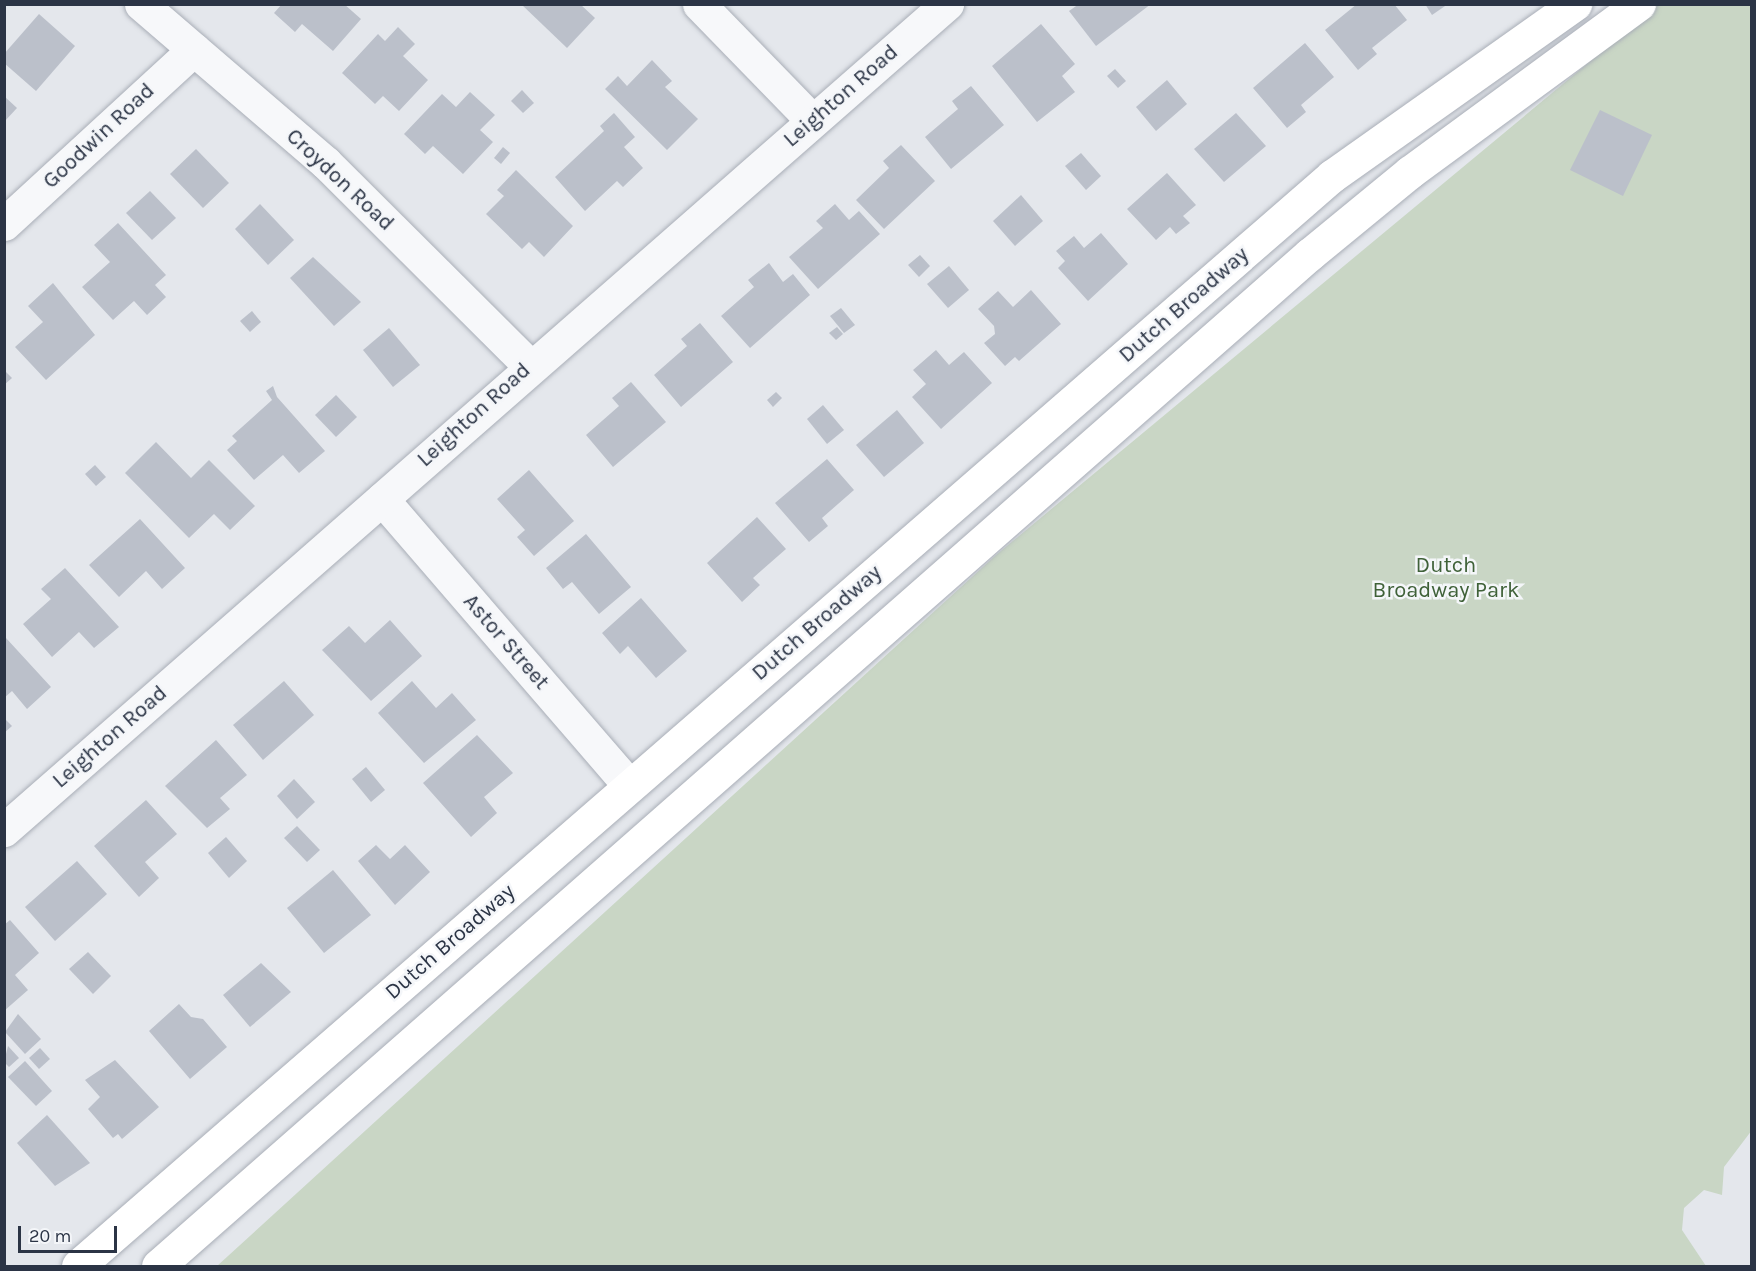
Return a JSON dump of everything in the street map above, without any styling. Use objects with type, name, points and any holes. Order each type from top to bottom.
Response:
[{"type":"main road","name":"Dutch Broadway","points":[[78,1266],[1332,176],[1575,4]]},
{"type":"main road","name":"Dutch Broadway","points":[[158,1266],[1078,455],[1401,180],[1639,4]]},
{"type":"main road","points":[[1046,426],[1078,455]]},
{"type":"main road","points":[[629,785],[662,822]]},
{"type":"street","name":"Croydon Road","points":[[141,4],[326,163],[529,365]]},
{"type":"street","points":[[699,4],[812,120]]},
{"type":"street","name":"Leighton Road","points":[[4,830],[382,499],[529,365],[947,4]]},
{"type":"street","name":"Goodwin Road","points":[[4,224],[194,49]]},
{"type":"street","name":"Astor Street","points":[[382,499],[629,785]]},
{"type":"green space","name":"Dutch Broadway Park","points":[[1658,5],[1751,5],[1752,1130],[1724,1167],[1722,1195],[1704,1190],[1684,1208],[1682,1230],[1706,1266],[217,1266],[996,555]]},
{"type":"building","points":[[282,4],[344,4],[361,19],[333,51],[302,24],[295,32],[274,13]]},
{"type":"building","points":[[521,4],[580,4],[595,18],[567,48]]},
{"type":"building","points":[[1079,4],[1151,4],[1096,46],[1069,11]]},
{"type":"building","points":[[1357,4],[1394,4],[1407,20],[1372,48],[1377,54],[1358,70],[1325,30]]},
{"type":"building","points":[[1425,4],[1448,4],[1432,15]]},
{"type":"building","points":[[39,14],[75,46],[36,91],[4,63],[4,54]]},
{"type":"building","points":[[1041,24],[1075,64],[1062,76],[1075,92],[1037,122],[992,66]]},
{"type":"building","points":[[398,27],[415,44],[403,56],[428,80],[399,111],[383,96],[375,104],[342,73],[378,34],[385,41]]},
{"type":"building","points":[[1305,43],[1334,77],[1301,105],[1306,112],[1287,128],[1253,88]]},
{"type":"building","points":[[652,60],[672,81],[665,87],[698,119],[667,150],[605,89],[618,76],[627,86]]},
{"type":"building","points":[[1115,69],[1126,81],[1118,88],[1107,76]]},
{"type":"building","points":[[1167,80],[1187,104],[1156,131],[1136,107]]},
{"type":"building","points":[[971,86],[1004,125],[951,169],[925,137],[958,109],[952,101]]},
{"type":"building","points":[[522,90],[534,103],[523,113],[511,101]]},
{"type":"building","points":[[470,92],[495,115],[480,130],[493,142],[463,174],[433,146],[425,154],[404,134],[442,94],[456,107]]},
{"type":"building","points":[[4,96],[17,108],[4,122]]},
{"type":"building","points":[[1600,110],[1652,135],[1623,196],[1570,170]]},
{"type":"building","points":[[614,113],[635,137],[624,147],[643,168],[623,187],[617,181],[585,211],[555,177],[604,131],[600,126]]},
{"type":"building","points":[[1236,113],[1266,146],[1224,182],[1194,149]]},
{"type":"building","points":[[901,145],[935,181],[884,229],[856,200],[889,168],[883,161]]},
{"type":"building","points":[[503,147],[510,153],[501,164],[494,158]]},
{"type":"building","points":[[196,149],[229,183],[203,208],[170,174]]},
{"type":"building","points":[[1081,153],[1101,176],[1086,190],[1065,166]]},
{"type":"building","points":[[516,170],[573,226],[544,257],[529,242],[522,249],[486,214],[504,196],[497,190]]},
{"type":"building","points":[[1167,173],[1196,205],[1183,216],[1190,223],[1176,234],[1170,227],[1156,240],[1127,209]]},
{"type":"building","points":[[150,191],[176,218],[152,240],[126,213]]},
{"type":"building","points":[[1021,195],[1043,221],[1015,246],[993,221]]},
{"type":"building","points":[[260,204],[294,240],[268,265],[235,229]]},
{"type":"building","points":[[835,204],[849,220],[859,211],[880,234],[818,289],[789,257],[823,228],[816,221]]},
{"type":"building","points":[[118,223],[166,275],[155,285],[166,297],[147,315],[134,301],[113,320],[82,287],[110,262],[94,245]]},
{"type":"building","points":[[1101,233],[1128,264],[1088,301],[1058,268],[1065,261],[1056,251],[1074,236],[1084,248]]},
{"type":"building","points":[[920,255],[930,266],[919,277],[908,265]]},
{"type":"building","points":[[313,257],[361,302],[334,326],[290,278]]},
{"type":"building","points":[[769,263],[783,282],[793,274],[810,295],[750,348],[721,316],[754,287],[748,280]]},
{"type":"building","points":[[949,266],[969,290],[948,308],[927,284]]},
{"type":"building","points":[[53,283],[95,335],[46,380],[15,347],[43,322],[28,306]]},
{"type":"building","points":[[1031,290],[1061,324],[1019,361],[1015,357],[1005,366],[984,343],[995,334],[994,326],[978,309],[998,291],[1013,307]]},
{"type":"building","points":[[841,308],[855,325],[844,333],[830,316]]},
{"type":"building","points":[[252,311],[261,322],[250,332],[240,321]]},
{"type":"building","points":[[700,323],[733,362],[681,407],[654,375],[687,346],[681,339]]},
{"type":"building","points":[[837,327],[843,334],[836,340],[829,333]]},
{"type":"building","points":[[389,328],[420,365],[393,387],[363,350]]},
{"type":"building","points":[[936,350],[949,365],[964,352],[992,383],[941,429],[912,397],[926,384],[913,370]]},
{"type":"building","points":[[4,370],[12,378],[4,385]]},
{"type":"building","points":[[631,382],[666,422],[613,467],[586,435],[619,406],[612,398]]},
{"type":"building","points":[[273,386],[277,397],[325,451],[299,473],[283,455],[254,480],[227,450],[237,441],[232,436],[272,400],[266,391]]},
{"type":"building","points":[[776,392],[782,398],[773,407],[767,400]]},
{"type":"building","points":[[336,395],[357,417],[336,437],[315,415]]},
{"type":"building","points":[[823,405],[844,430],[827,444],[807,419]]},
{"type":"building","points":[[897,410],[924,443],[884,477],[856,445]]},
{"type":"building","points":[[156,442],[191,478],[209,460],[255,506],[230,530],[214,514],[189,538],[125,473]]},
{"type":"building","points":[[827,459],[854,490],[822,518],[828,526],[809,542],[775,503]]},
{"type":"building","points":[[95,465],[106,477],[96,486],[85,474]]},
{"type":"building","points":[[529,470],[574,521],[534,556],[517,537],[525,530],[497,499]]},
{"type":"building","points":[[757,517],[786,549],[753,578],[760,585],[742,602],[707,563]]},
{"type":"building","points":[[140,519],[185,568],[162,589],[146,571],[119,597],[89,565]]},
{"type":"building","points":[[586,534],[631,587],[599,614],[572,582],[563,589],[546,568]]},
{"type":"building","points":[[65,568],[119,627],[94,648],[79,632],[52,657],[23,624],[51,599],[41,589]]},
{"type":"building","points":[[641,598],[687,651],[656,678],[628,646],[620,654],[602,633]]},
{"type":"building","points":[[390,620],[422,656],[371,701],[322,650],[349,626],[365,643]]},
{"type":"building","points":[[6,638],[51,687],[27,709],[12,691],[4,698]]},
{"type":"building","points":[[284,681],[314,715],[263,760],[233,725]]},
{"type":"building","points":[[412,681],[436,708],[452,693],[476,720],[424,763],[378,713]]},
{"type":"building","points":[[4,718],[12,726],[4,733]]},
{"type":"building","points":[[477,735],[513,773],[484,797],[497,813],[471,837],[423,783]]},
{"type":"building","points":[[216,740],[247,775],[220,798],[230,809],[207,828],[165,786]]},
{"type":"building","points":[[366,767],[385,790],[371,802],[352,779]]},
{"type":"building","points":[[294,779],[315,802],[297,819],[277,796]]},
{"type":"building","points":[[146,800],[177,834],[145,862],[159,878],[139,897],[94,846]]},
{"type":"building","points":[[297,826],[320,850],[307,862],[284,838]]},
{"type":"building","points":[[226,837],[247,861],[229,878],[208,853]]},
{"type":"building","points":[[376,845],[390,859],[405,845],[430,872],[395,905],[358,861]]},
{"type":"building","points":[[77,861],[107,894],[55,941],[25,907]]},
{"type":"building","points":[[333,870],[371,915],[324,953],[287,908]]},
{"type":"building","points":[[10,920],[39,953],[15,975],[28,990],[4,1011],[4,925]]},
{"type":"building","points":[[88,952],[111,976],[93,994],[69,969]]},
{"type":"building","points":[[261,963],[291,992],[250,1027],[223,995]]},
{"type":"building","points":[[179,1004],[191,1017],[203,1019],[227,1047],[190,1079],[149,1031]]},
{"type":"building","points":[[18,1014],[41,1039],[25,1054],[5,1032]]},
{"type":"building","points":[[8,1046],[19,1058],[9,1067],[4,1062]]},
{"type":"building","points":[[40,1048],[50,1059],[39,1069],[29,1058]]},
{"type":"building","points":[[115,1060],[159,1107],[122,1139],[118,1134],[113,1138],[88,1109],[100,1097],[85,1080]]},
{"type":"building","points":[[25,1061],[52,1091],[36,1106],[8,1077]]},
{"type":"building","points":[[47,1115],[90,1163],[55,1186],[17,1143]]}]
